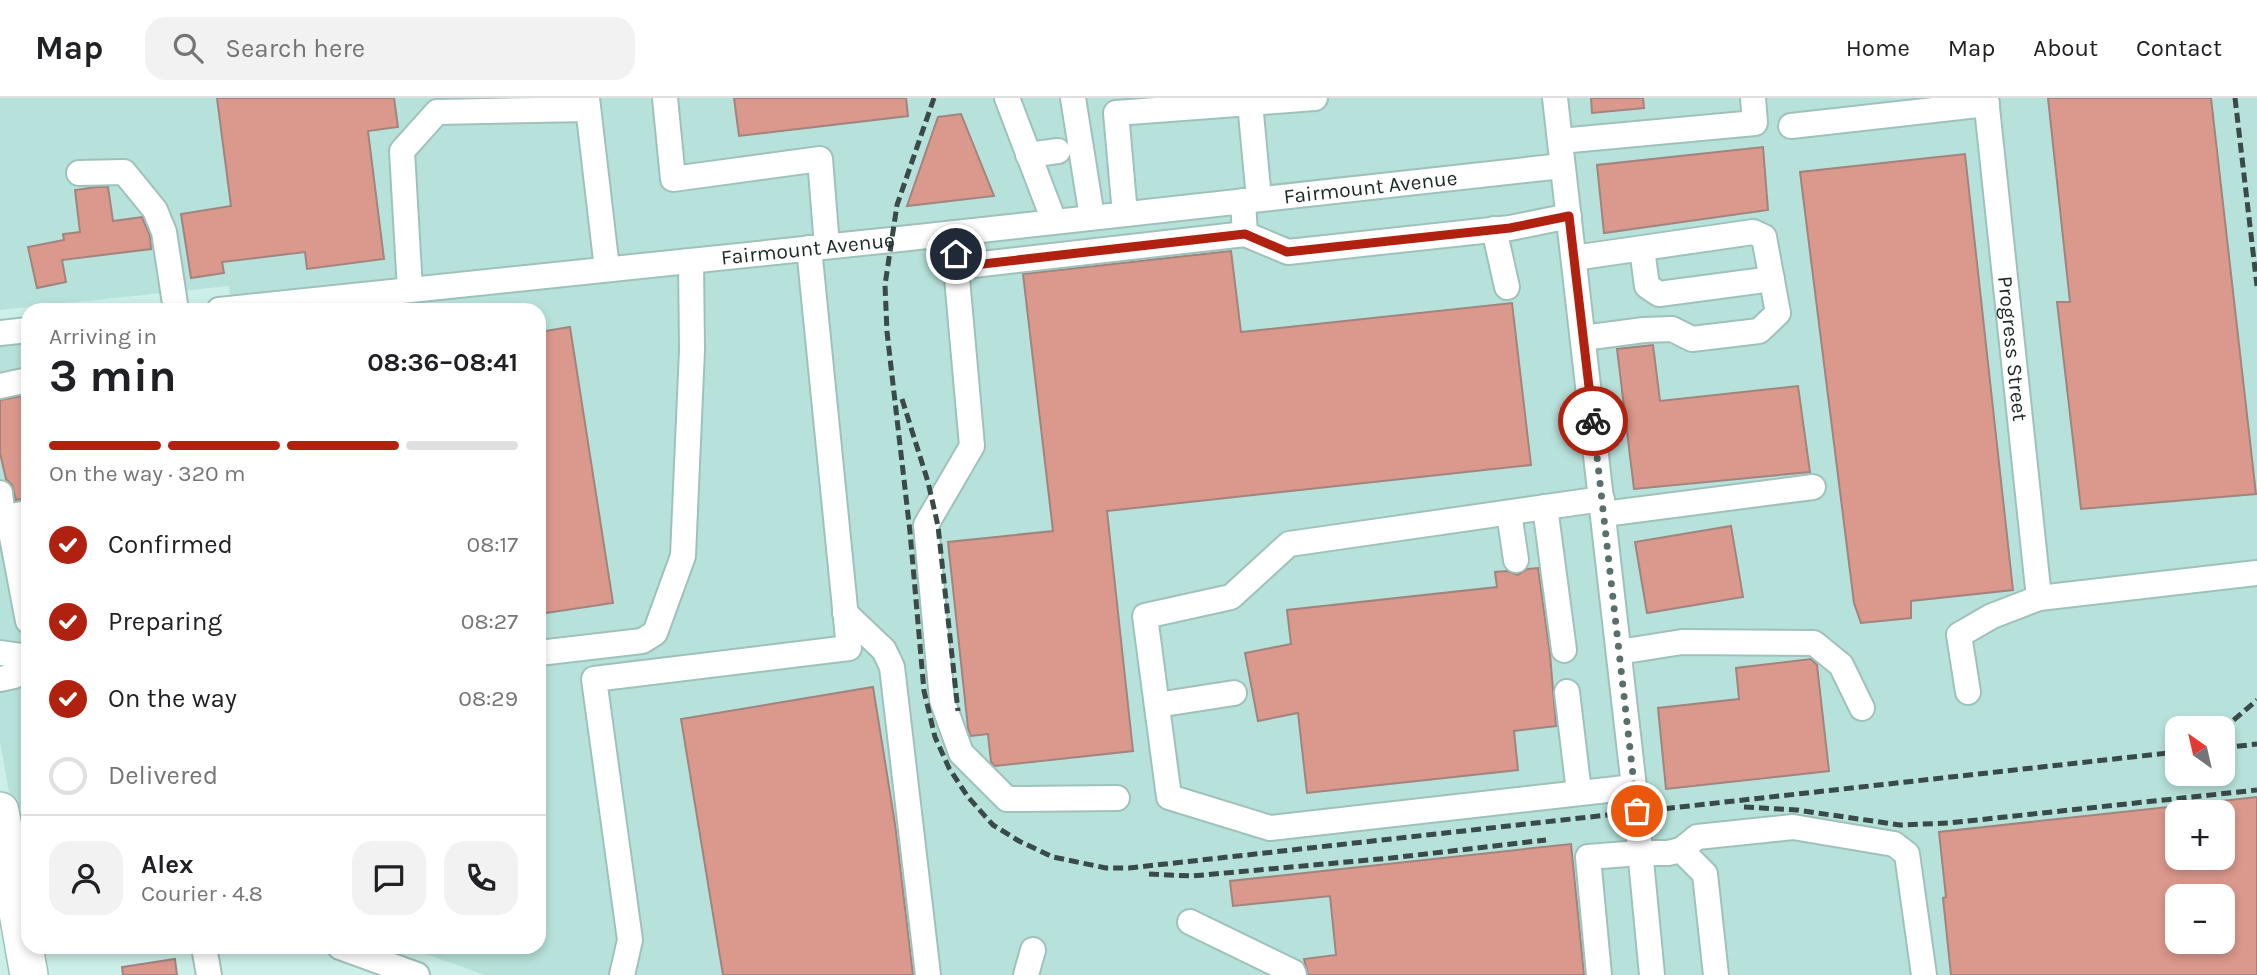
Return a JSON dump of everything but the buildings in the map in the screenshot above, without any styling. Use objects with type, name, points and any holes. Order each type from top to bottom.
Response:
[{"type":"highway","points":[[0,811],[21,916]]},
{"type":"highway","points":[[27,954],[29,975]]},
{"type":"street","points":[[622,975],[630,940],[594,679],[849,648],[818,247],[820,159],[673,178],[665,98]]},
{"type":"street","points":[[1007,98],[1054,221]]},
{"type":"street","points":[[1073,98],[1092,217]]},
{"type":"street","points":[[1125,214],[1116,113],[1315,98]]},
{"type":"street","points":[[1555,98],[1603,506],[1652,975]]},
{"type":"street","points":[[1560,141],[1755,123],[1753,98]]},
{"type":"street","points":[[1791,126],[1986,101]]},
{"type":"street","name":"Progress Street","points":[[1986,101],[2039,598]]},
{"type":"street","points":[[410,290],[402,151],[437,112],[587,103],[607,270]]},
{"type":"street","points":[[1245,234],[1251,200],[1251,103]]},
{"type":"street","points":[[1028,155],[1058,151]]},
{"type":"street","name":"Fairmount Avenue","points":[[286,303],[1562,166]]},
{"type":"street","points":[[79,173],[124,172],[155,210],[164,232],[175,303]]},
{"type":"street","points":[[956,267],[1245,234],[1287,252],[1494,229],[1569,216]]},
{"type":"street","points":[[1494,229],[1507,287]]},
{"type":"street","points":[[954,232],[972,446],[926,525],[942,700],[961,752],[1007,799],[1117,798]]},
{"type":"street","points":[[1574,258],[1753,232],[1764,237],[1778,313],[1759,331],[1692,339],[1672,329],[1644,330],[1583,338]]},
{"type":"street","points":[[1649,247],[1647,286],[1659,294],[1772,279]]},
{"type":"street","points":[[546,652],[642,641],[655,633],[663,615],[683,556],[692,351],[691,261]]},
{"type":"street","points":[[0,333],[21,331]]},
{"type":"street","points":[[0,386],[21,382]]},
{"type":"street","points":[[1634,787],[1270,828],[1170,797],[1145,616],[1231,597],[1289,544],[1545,507],[1603,506],[1813,487]]},
{"type":"street","points":[[12,507],[21,571]]},
{"type":"street","points":[[1545,507],[1564,650]]},
{"type":"street","points":[[1497,514],[1516,560]]},
{"type":"street","points":[[1968,692],[1959,635],[1993,616],[2039,598],[2257,573]]},
{"type":"street","points":[[845,614],[884,650],[892,667],[928,975]]},
{"type":"street","points":[[1619,652],[1682,642],[1814,643],[1841,665],[1862,708]]},
{"type":"street","points":[[0,653],[21,656]]},
{"type":"street","points":[[0,679],[14,676],[21,670]]},
{"type":"street","points":[[1567,692],[1579,792]]},
{"type":"street","points":[[1157,705],[1234,693]]},
{"type":"street","points":[[1599,975],[1588,857],[1668,853],[1681,850],[1697,837],[1793,827],[1894,844],[1907,854],[1924,975]]},
{"type":"street","points":[[1681,850],[1705,874],[1716,975]]},
{"type":"street","points":[[1190,922],[1293,972],[1294,975]]},
{"type":"street","points":[[1026,975],[1033,950]]},
{"type":"street","points":[[205,954],[209,975]]},
{"type":"street","points":[[359,954],[417,975]]},
{"type":"shaded area","points":[[0,98],[2257,98],[2257,975],[485,975],[426,954],[546,954],[546,303],[232,303],[229,286],[67,303],[21,303],[21,308],[0,310]]},
{"type":"shaded area","points":[[21,336],[21,807],[12,809],[0,742],[0,338]]},
{"type":"railway","points":[[934,98],[897,205],[885,285],[887,332],[910,532],[924,691],[935,737],[949,768],[968,797],[993,825],[1019,841],[1053,857],[1106,868],[1129,868],[2165,753]]},
{"type":"railway","points":[[2235,98],[2257,286]]},
{"type":"railway","points":[[902,399],[928,482],[938,526],[958,711]]},
{"type":"railway","points":[[2235,719],[2257,700]]},
{"type":"railway","points":[[2235,747],[2257,744]]},
{"type":"railway","points":[[1744,807],[1797,810],[1900,825],[1949,823],[2257,790]]},
{"type":"railway","points":[[1149,874],[1192,876],[1391,858],[1546,840]]},
{"type":"way so far","points":[[1593,421],[1637,811]]},
{"type":"route","points":[[956,254],[956,267],[1245,234],[1287,252],[1510,228],[1569,216],[1593,421]]}]
